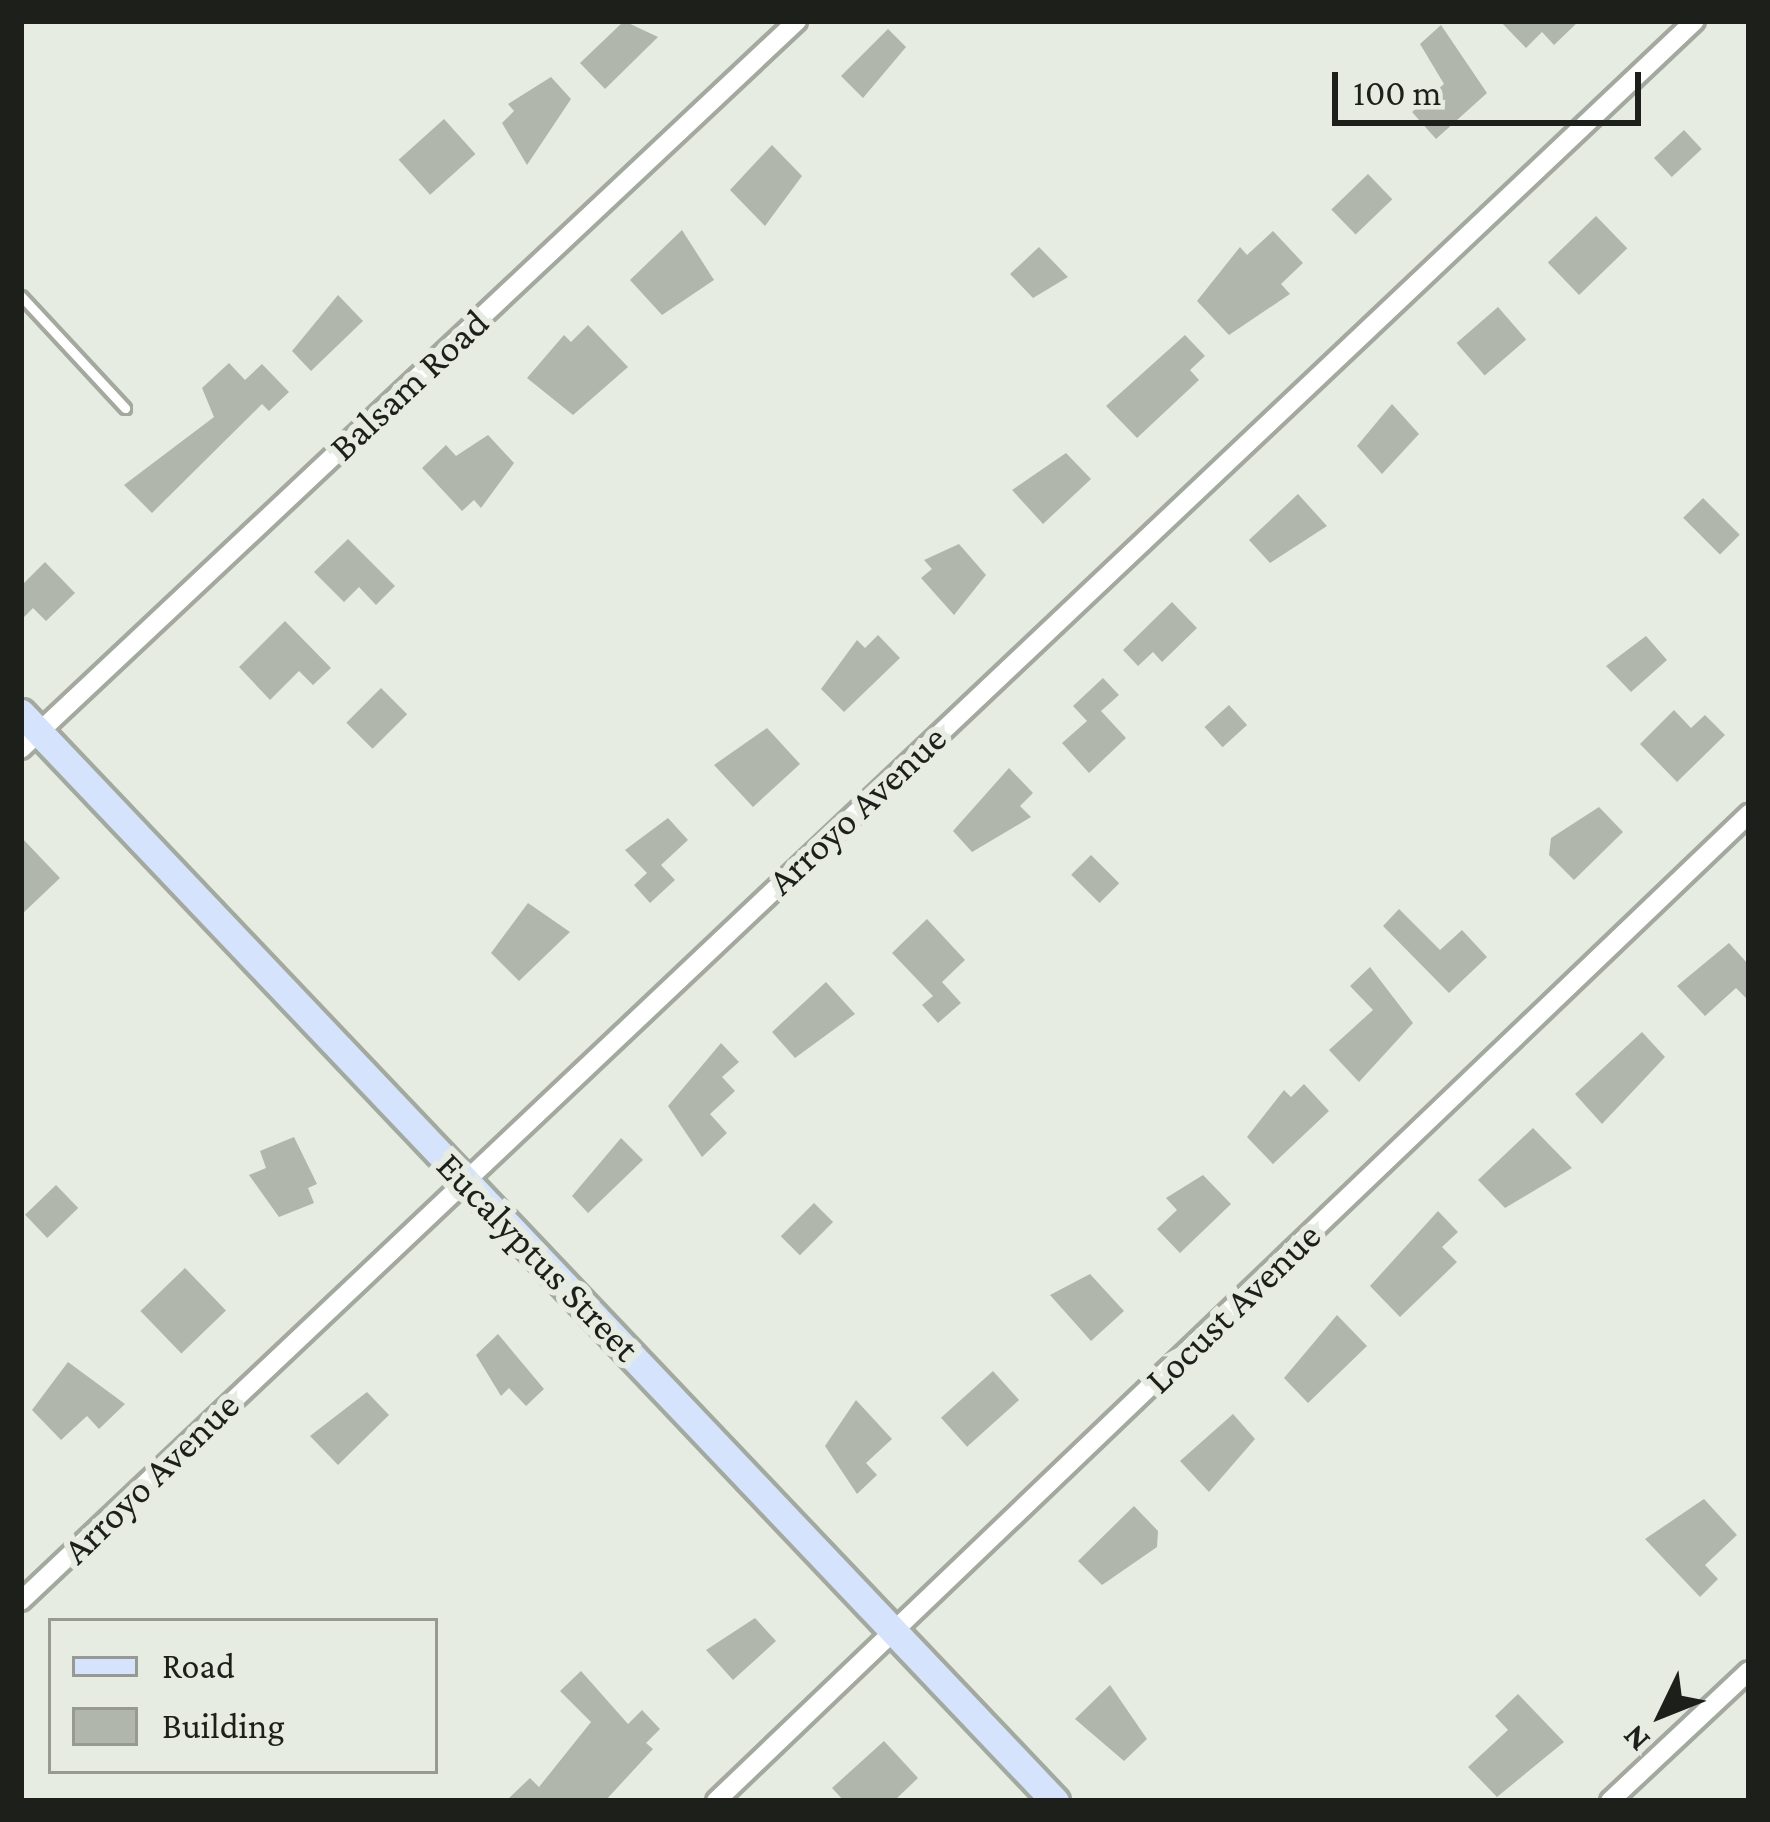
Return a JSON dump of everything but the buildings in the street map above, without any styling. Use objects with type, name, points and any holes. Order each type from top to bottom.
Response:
[{"type":"main road","name":"Eucalyptus Street","points":[[27,732],[464,1180],[1055,1801]]},
{"type":"street","name":"Balsam Road","points":[[27,732],[796,21]]},
{"type":"street","name":"Arroyo Avenue","points":[[21,1601],[1695,21]]},
{"type":"street","name":"Locust Avenue","points":[[716,1801],[1749,814]]},
{"type":"street","points":[[1610,1801],[1749,1671]]},
{"type":"lane","points":[[21,296],[125,408]]}]
